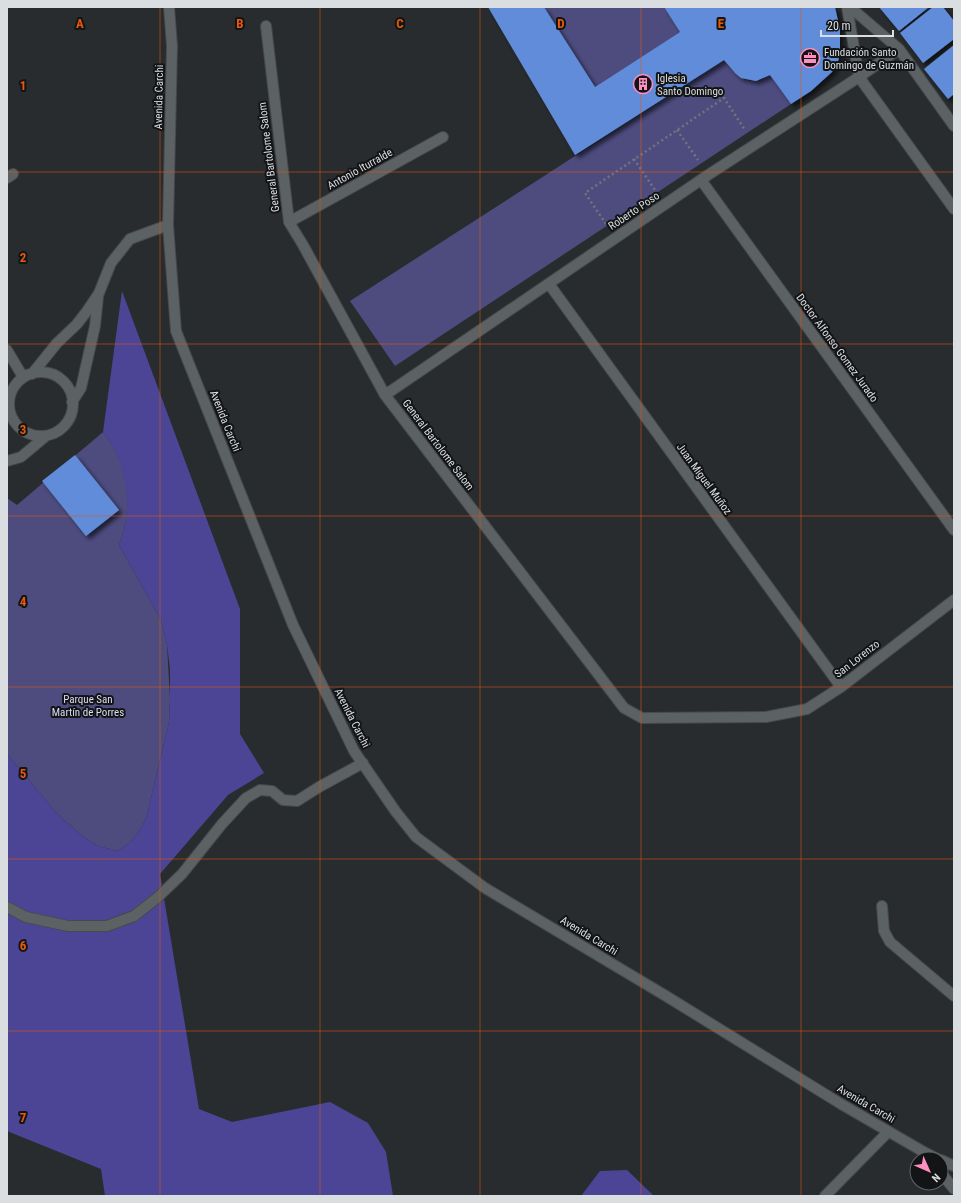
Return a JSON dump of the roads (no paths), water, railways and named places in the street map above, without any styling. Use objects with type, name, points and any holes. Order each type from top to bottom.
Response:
[{"type":"street","name":"Avenida Carchi","points":[[169,7],[172,46],[168,225],[176,331],[293,625],[354,751],[396,812],[416,837],[485,888],[920,1151]]},
{"type":"street","points":[[847,7],[859,77],[954,209]]},
{"type":"street","points":[[850,7],[899,49],[954,126]]},
{"type":"street","name":"General Bartolome Salom","points":[[266,26],[289,222],[385,395],[624,708],[642,718],[766,717]]},
{"type":"street","name":"Roberto Poso","points":[[385,395],[754,144],[859,77],[899,49]]},
{"type":"street","name":"Antonio Iturralde","points":[[289,222],[443,137]]},
{"type":"street","name":"Doctor Alfonso Gomez Jurado","points":[[705,177],[954,530]]},
{"type":"street","points":[[28,376],[38,373],[49,374],[59,378],[67,386],[72,396],[70,417],[64,426],[55,433],[46,436],[36,436],[26,433],[18,427],[9,415],[10,398],[13,389],[28,376],[87,312],[99,293],[111,263],[130,239],[168,225]]},
{"type":"street","name":"Juan Miguel Muñoz","points":[[548,284],[841,687]]},
{"type":"street","points":[[72,402],[80,388],[95,326],[99,293]]},
{"type":"street","points":[[7,350],[28,376]]},
{"type":"street","points":[[7,462],[21,457],[46,436]]},
{"type":"street","name":"San Lorenzo","points":[[766,717],[807,709],[841,687],[954,600]]},
{"type":"street","points":[[7,907],[26,917],[68,926],[107,926],[134,916],[157,898],[182,874],[222,824],[246,798],[260,790],[272,791],[283,800],[297,801],[362,763]]},
{"type":"street","points":[[882,906],[884,931],[890,942],[954,996]]},
{"type":"street","points":[[825,1196],[888,1132]]},
{"type":"place","name":"Fundación Santo Domingo de Guzmán","points":[[810,58]]},
{"type":"place","name":"Iglesia Santo Domingo","points":[[643,84]]},
{"type":"park label","name":"Parque San Martín de Porres","points":[[88,705]]}]
